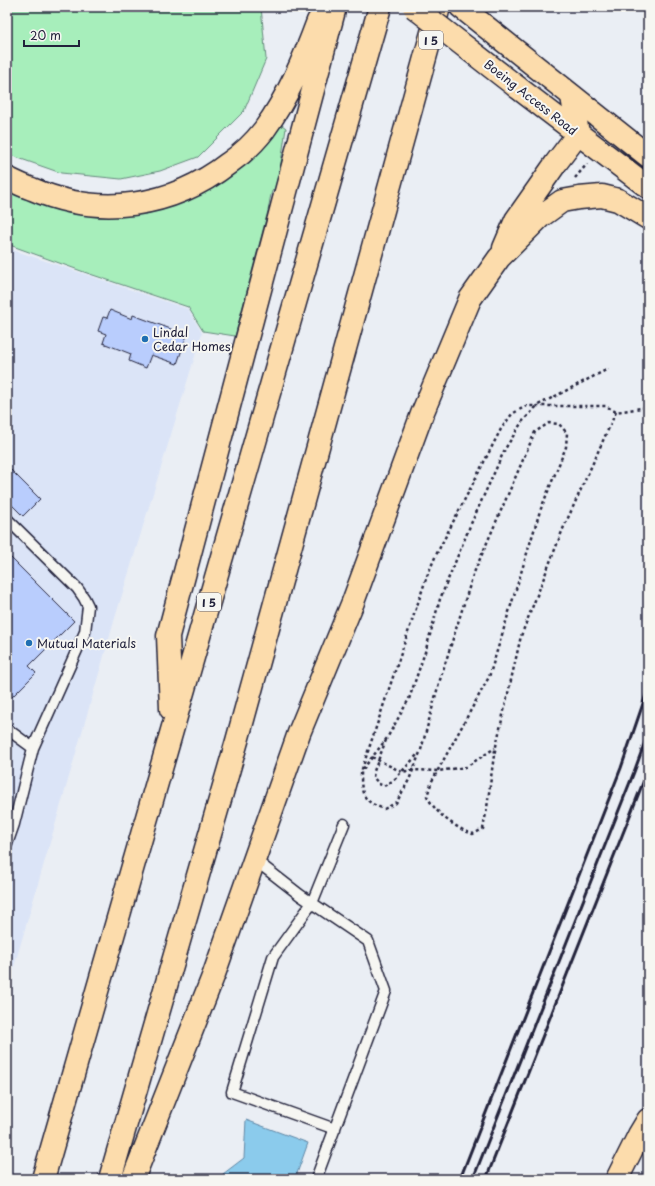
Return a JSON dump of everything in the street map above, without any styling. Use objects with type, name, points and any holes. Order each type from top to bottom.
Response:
[{"type":"highway","points":[[7,178],[43,194],[64,201],[97,206],[128,204],[161,199],[203,181],[243,153],[263,130],[282,102],[305,58],[323,7]]},
{"type":"highway","points":[[172,729],[168,636],[335,7]]},
{"type":"highway","name":"I 5","points":[[43,1179],[380,7]]},
{"type":"highway","name":"Boeing Access Road","points":[[414,7],[648,187]]},
{"type":"highway","name":"I 5","points":[[110,1179],[242,726],[440,7]]},
{"type":"highway","points":[[461,7],[648,156]]},
{"type":"highway","points":[[499,258],[516,220],[578,134],[572,96]]},
{"type":"highway","points":[[133,1179],[214,974],[299,733],[353,602],[422,414],[470,299],[499,258],[540,217],[562,201],[602,196],[618,200],[648,218]]},
{"type":"highway","points":[[617,1179],[648,1120]]},
{"type":"highway","points":[[621,1179],[648,1145]]},
{"type":"lane","points":[[7,519],[77,588],[88,606],[85,632],[33,748],[14,824],[7,844]]},
{"type":"lane","points":[[7,729],[33,748]]},
{"type":"lane","points":[[335,1129],[232,1092],[273,956],[312,903],[344,824]]},
{"type":"lane","points":[[255,860],[312,903],[368,942],[386,991],[316,1179]]},
{"type":"path","points":[[569,173],[575,178],[591,159]]},
{"type":"path","points":[[421,750],[394,780],[384,786],[379,784],[373,777],[387,738],[409,699],[426,650],[440,599],[476,512],[505,449],[522,422],[538,405],[608,369]]},
{"type":"path","points":[[616,412],[563,529],[522,636],[496,748],[483,829],[473,834],[462,830],[441,814],[431,804],[427,796],[432,781],[489,677],[540,511],[566,447],[567,433],[559,424],[549,423],[535,432],[473,574],[438,683],[421,750],[409,780],[396,803],[384,809],[375,805],[365,798],[361,789],[361,772],[427,576],[436,555],[501,429],[512,414],[526,406],[606,406],[616,412],[648,407]]},
{"type":"path","points":[[361,772],[387,738]]},
{"type":"path","points":[[372,757],[402,772],[413,770],[438,771],[466,768],[496,748]]},
{"type":"shaded area","points":[[7,248],[188,309],[202,333],[115,618],[7,991]]},
{"type":"green space","points":[[7,7],[261,7],[266,59],[244,111],[198,157],[160,171],[121,179],[61,173],[7,154]]},
{"type":"green space","points":[[282,125],[286,128],[281,163],[275,189],[272,191],[235,336],[203,331],[188,307],[7,244],[7,186],[113,212],[261,148]]},
{"type":"water","points":[[246,1120],[308,1143],[295,1179],[220,1179],[223,1174],[244,1158]]},
{"type":"building","name":"Lindal Cedar Homes","points":[[110,310],[132,319],[133,315],[187,335],[177,364],[151,355],[146,368],[129,361],[131,354],[103,343],[106,334],[98,331],[103,317],[107,318]]},
{"type":"building","points":[[7,466],[40,499],[23,516],[7,500]]},
{"type":"building","name":"Mutual Materials","points":[[7,554],[74,621],[29,666],[36,673],[11,698],[7,695]]},
{"type":"railway","points":[[460,1179],[621,768],[648,689]]},
{"type":"railway","points":[[473,1179],[648,734]]},
{"type":"railway","points":[[486,1179],[648,770]]},
{"type":"place","name":"Lindal Cedar Homes","points":[[145,339]]},
{"type":"place","name":"Mutual Materials","points":[[29,643]]}]
